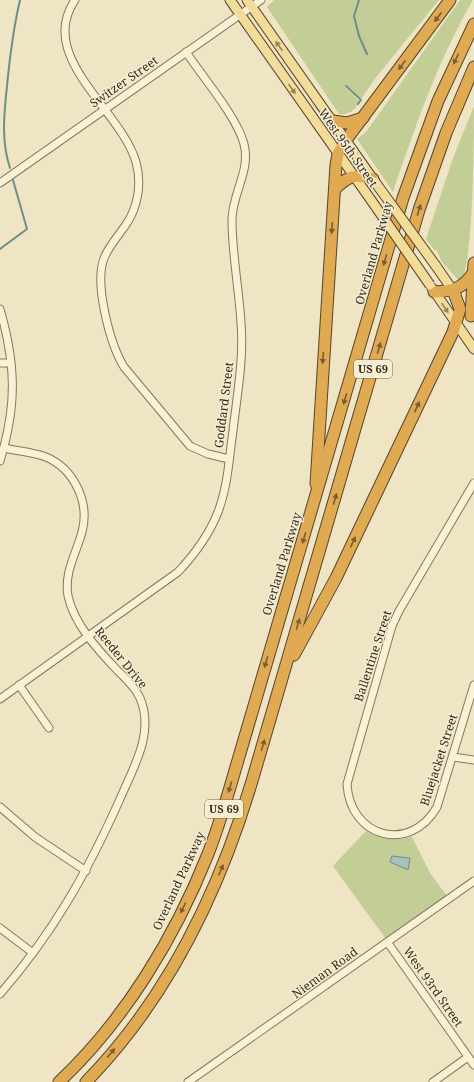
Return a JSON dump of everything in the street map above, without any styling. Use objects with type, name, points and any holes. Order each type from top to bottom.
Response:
[{"type":"highway","points":[[315,500],[318,430],[338,154],[346,140],[450,0]]},
{"type":"highway","name":"Overland Parkway","points":[[59,1082],[104,1033],[140,983],[174,928],[208,854],[231,784],[405,192],[438,101],[474,24]]},
{"type":"highway","name":"US 69","points":[[86,1082],[115,1049],[180,958],[200,919],[240,823],[419,210],[451,120],[474,67]]},
{"type":"highway","points":[[333,120],[347,123],[363,118]]},
{"type":"highway","points":[[335,190],[345,179],[353,176],[374,180]]},
{"type":"highway","points":[[432,289],[453,290],[461,287],[468,280],[473,268]]},
{"type":"highway","points":[[472,318],[473,268]]},
{"type":"highway","points":[[283,675],[336,578],[456,324],[460,309],[453,290]]},
{"type":"main road","name":"West 95th Street","points":[[230,0],[474,349]]},
{"type":"main road","name":"West 95th Street","points":[[249,3],[472,318]]},
{"type":"street","points":[[75,0],[66,18],[64,41],[74,63],[131,150],[136,163],[139,184],[136,202],[132,213],[126,225],[110,246],[104,257],[100,274],[102,295],[118,357],[128,373],[190,446],[208,454],[229,459]]},
{"type":"street","name":"Switzer Street","points":[[0,183],[240,15],[249,3],[261,0]]},
{"type":"street","name":"Goddard Street","points":[[0,698],[166,581],[193,556],[204,540],[218,510],[225,489],[239,381],[242,341],[232,208],[245,168],[245,145],[236,124],[186,52]]},
{"type":"street","points":[[0,309],[11,363],[13,407],[0,461]]},
{"type":"street","points":[[0,363],[11,363]]},
{"type":"street","name":"Reeder Drive","points":[[0,994],[55,923],[86,871],[102,840],[141,749],[146,728],[144,709],[134,688],[109,661],[76,617],[68,590],[70,566],[84,522],[83,505],[76,485],[66,471],[53,461],[36,454],[4,448]]},
{"type":"street","name":"Ballentine Street","points":[[364,824],[351,808],[347,784],[392,626],[399,611],[474,483]]},
{"type":"street","points":[[19,685],[49,728]]},
{"type":"street","name":"Bluejacket Street","points":[[364,824],[372,829],[392,834],[413,831],[425,823],[438,807],[474,685]]},
{"type":"street","points":[[453,756],[474,760]]},
{"type":"street","points":[[0,807],[35,837],[86,871]]},
{"type":"street","name":"Nieman Road","points":[[188,1082],[474,881]]},
{"type":"street","points":[[0,928],[33,953]]},
{"type":"street","name":"West 93rd Street","points":[[388,942],[474,1065]]},
{"type":"street","points":[[433,1082],[468,1057]]},
{"type":"green space","points":[[274,0],[439,0],[377,76],[361,99],[346,85],[345,87],[360,102],[346,114],[339,114],[267,7]]},
{"type":"green space","points":[[460,0],[473,0],[460,23],[428,94],[393,192],[357,139],[366,132]]},
{"type":"green space","points":[[474,106],[471,228],[465,272],[460,282],[442,262],[436,249],[435,251],[426,239],[453,158]]},
{"type":"green space","points":[[366,831],[388,839],[412,837],[430,873],[447,896],[386,939],[333,866]]},
{"type":"water","points":[[392,856],[410,858],[408,870],[390,862]]},
{"type":"waterway","points":[[10,168],[5,148],[4,117],[15,22],[20,0]]},
{"type":"waterway","points":[[359,0],[354,16],[359,36],[367,54]]},
{"type":"waterway","points":[[346,86],[361,100],[358,104]]},
{"type":"waterway","points":[[0,249],[27,229],[13,180]]}]
